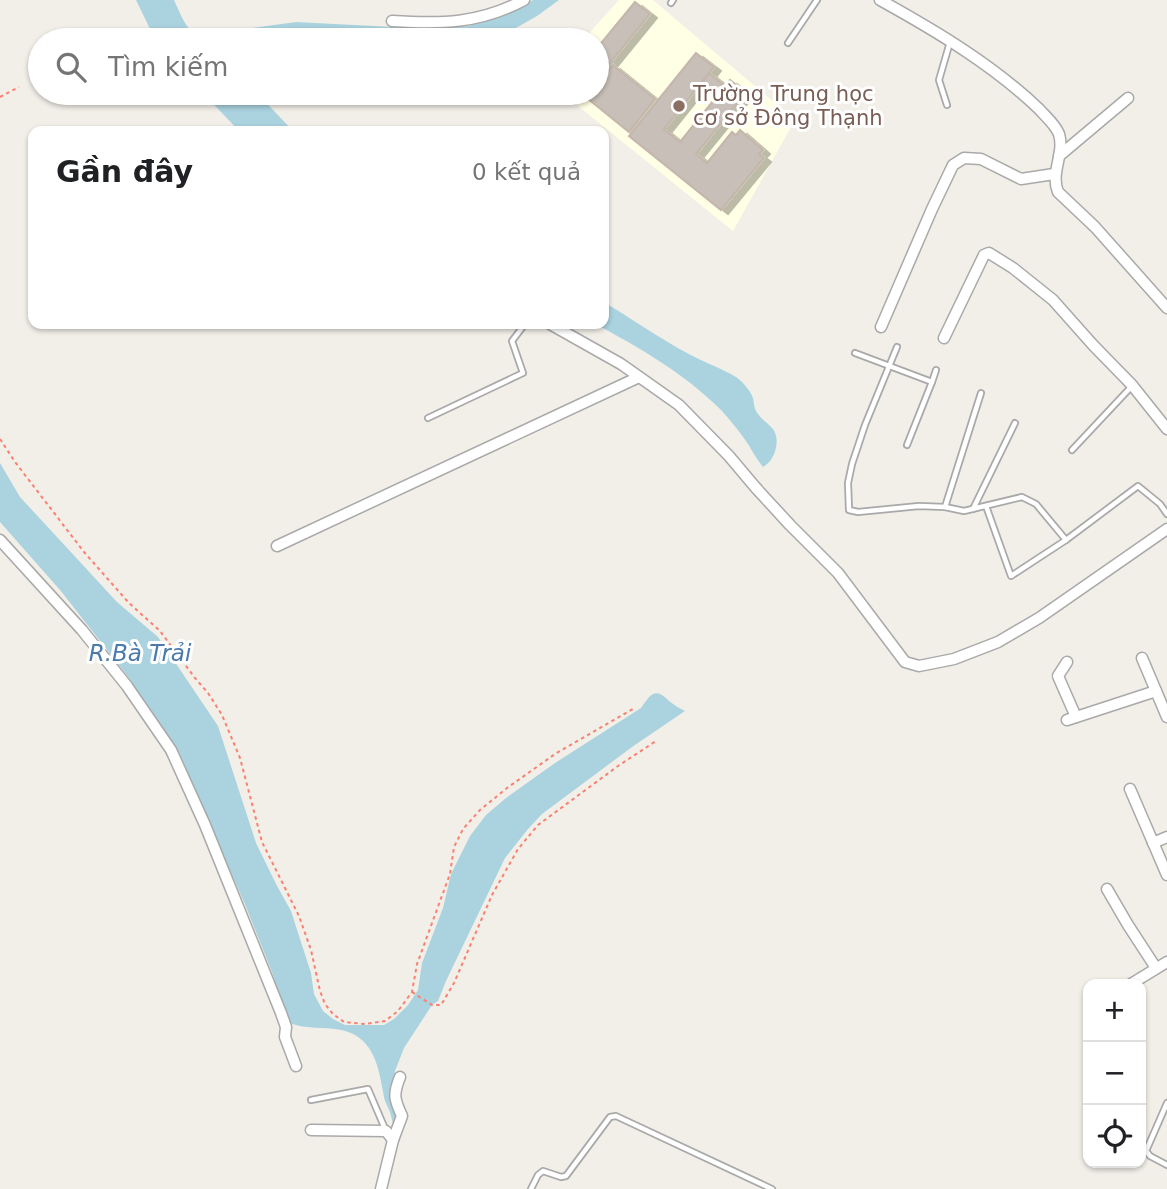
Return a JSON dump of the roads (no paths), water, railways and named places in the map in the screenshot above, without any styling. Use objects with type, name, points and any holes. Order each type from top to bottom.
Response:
[{"type":"street","points":[[392,21],[441,23],[475,19],[524,0]]},
{"type":"street","points":[[880,0],[950,41],[1023,94],[1053,123],[1059,134],[1060,146],[1055,174],[1058,192],[1095,227],[1167,308]]},
{"type":"street","points":[[1059,156],[1128,98]]},
{"type":"street","points":[[881,327],[953,165],[964,158],[981,159],[1021,179],[1055,174]]},
{"type":"street","points":[[944,338],[984,255],[989,253],[1013,268],[1053,300],[1132,385],[1167,429]]},
{"type":"street","points":[[559,329],[621,364],[679,405],[838,573],[905,662],[919,666],[954,659],[998,642],[1039,618],[1167,529]]},
{"type":"street","points":[[277,546],[639,377]]},
{"type":"street","points":[[0,540],[97,648],[149,716],[171,750],[205,825],[273,994],[286,1027],[285,1037],[296,1066]]},
{"type":"street","points":[[1142,657],[1167,717]]},
{"type":"street","points":[[1067,662],[1058,676],[1072,719],[1156,691]]},
{"type":"street","points":[[1130,789],[1167,875]]},
{"type":"street","points":[[1153,843],[1167,837]]},
{"type":"street","points":[[1107,889],[1156,968]]},
{"type":"street","points":[[1139,979],[1167,962]]},
{"type":"street","points":[[381,1189],[402,1116],[394,1098],[400,1077]]},
{"type":"street","points":[[311,1130],[386,1131],[393,1140]]},
{"type":"lane","points":[[788,43],[817,0]]},
{"type":"lane","points":[[947,105],[939,80],[950,41]]},
{"type":"lane","points":[[428,418],[523,373],[512,341],[521,329]]},
{"type":"lane","points":[[897,347],[852,464],[848,483],[849,510],[858,512],[919,506],[964,511],[1022,497],[1036,504],[1066,540]]},
{"type":"lane","points":[[855,353],[932,382]]},
{"type":"lane","points":[[907,445],[936,370]]},
{"type":"lane","points":[[1072,450],[1132,385]]},
{"type":"lane","points":[[945,508],[981,393]]},
{"type":"lane","points":[[973,510],[1015,423]]},
{"type":"lane","points":[[986,506],[1011,576],[1066,540],[1138,486],[1160,503],[1167,514]]},
{"type":"lane","points":[[311,1100],[368,1089],[386,1131]]},
{"type":"lane","points":[[1167,1103],[1146,1151],[1167,1165]]},
{"type":"lane","points":[[531,1189],[543,1171],[566,1176],[610,1117],[616,1116],[772,1189]]},
{"type":"water","points":[[136,0],[174,0],[189,28],[150,28]]},
{"type":"water","points":[[533,0],[559,0],[516,28],[444,28],[469,26],[517,10]]},
{"type":"water","points":[[296,22],[412,28],[252,28]]},
{"type":"water","points":[[214,105],[268,105],[288,126],[234,126]]},
{"type":"water","points":[[609,305],[677,347],[741,381],[752,395],[757,412],[775,434],[776,450],[771,460],[763,467],[721,410],[677,373],[604,329],[609,329]]},
{"type":"water","name":"R.Bà Trải","points":[[0,463],[20,497],[117,602],[158,637],[218,726],[256,843],[291,911],[311,973],[314,994],[323,1011],[345,1025],[384,1025],[408,1005],[418,990],[422,963],[443,908],[451,874],[470,836],[486,815],[555,763],[641,708],[653,694],[660,694],[685,711],[542,814],[505,858],[438,1001],[432,1005],[404,1048],[395,1071],[392,1096],[400,1116],[396,1131],[385,1101],[376,1061],[363,1041],[342,1030],[294,1025],[283,1020],[274,1011],[277,989],[272,972],[179,752],[129,678],[60,590],[0,522]]},
{"type":"place","name":"Trường Trung học cơ sở Đông Thạnh","points":[[679,106]]}]
